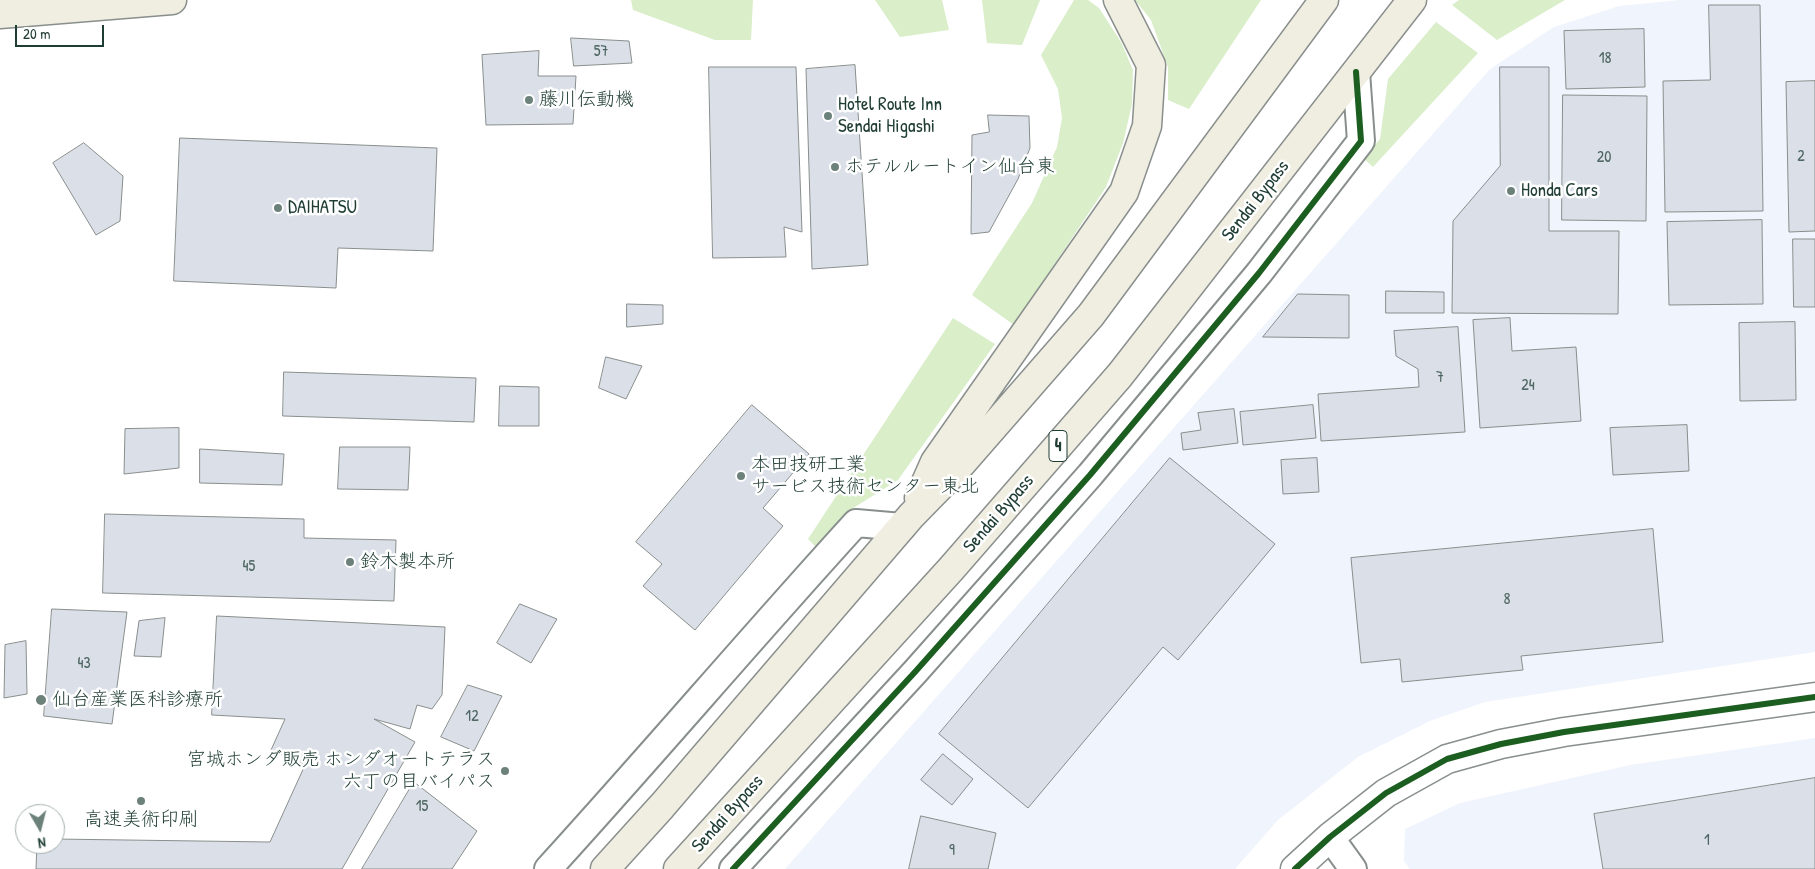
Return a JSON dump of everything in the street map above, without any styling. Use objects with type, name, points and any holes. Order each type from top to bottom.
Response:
[{"type":"main road","points":[[0,14],[172,0]]},
{"type":"main road","points":[[907,521],[935,462],[1124,192],[1147,126],[1150,66],[1118,0]]},
{"type":"main road","points":[[605,869],[662,806],[907,521],[960,464],[1090,315],[1324,0]]},
{"type":"main road","name":"Sendai Bypass","points":[[678,869],[951,569],[1120,375],[1412,0]]},
{"type":"street","points":[[733,869],[915,672],[1083,482],[1259,273],[1361,140],[1356,72]]},
{"type":"street","points":[[548,869],[856,523],[907,521]]},
{"type":"street","points":[[1295,869],[1330,837],[1386,793],[1447,759],[1500,744],[1564,732],[1815,697]]},
{"type":"street","points":[[1330,837],[1353,869]]},
{"type":"shaded area","points":[[1680,0],[1815,0],[1815,652],[1485,702],[1430,721],[1358,757],[1278,820],[1235,869],[785,869],[1490,69],[1554,27],[1619,6]]},
{"type":"shaded area","points":[[1815,738],[1815,869],[1410,869],[1404,861],[1405,829],[1460,803],[1630,765]]},
{"type":"green space","points":[[631,0],[753,0],[751,40],[715,40],[633,10]]},
{"type":"green space","points":[[875,0],[942,0],[949,30],[900,37]]},
{"type":"green space","points":[[982,0],[1040,0],[1022,45],[987,43]]},
{"type":"green space","points":[[1074,0],[1088,0],[1099,8],[1121,42],[1133,70],[1132,104],[1123,143],[1106,187],[1014,325],[972,295],[1032,203],[1057,147],[1062,118],[1058,89],[1041,55]]},
{"type":"green space","points":[[1135,0],[1261,0],[1189,109],[1168,100],[1168,67],[1151,20]]},
{"type":"green space","points":[[1459,0],[1565,0],[1497,40],[1452,5]]},
{"type":"green space","points":[[1436,22],[1478,53],[1373,167],[1363,158],[1380,139],[1388,79]]},
{"type":"green space","points":[[953,318],[995,344],[898,480],[847,512],[818,549],[808,539]]},
{"type":"building","points":[[1709,5],[1760,5],[1763,211],[1665,212],[1663,81],[1710,80]]},
{"type":"building","points":[[1644,29],[1645,87],[1566,89],[1564,31]]},
{"type":"building","points":[[571,38],[629,41],[632,63],[574,66]]},
{"type":"building","name":"藤川伝動機","points":[[539,51],[538,76],[576,76],[573,124],[486,125],[482,55]]},
{"type":"building","name":"ホテルルートイン仙台東","points":[[855,65],[868,265],[812,269],[806,69]]},
{"type":"building","points":[[709,67],[796,67],[802,232],[784,227],[786,257],[713,258]]},
{"type":"building","points":[[1500,67],[1549,67],[1549,231],[1619,231],[1618,314],[1452,313],[1453,221],[1500,166]]},
{"type":"building","points":[[1815,81],[1815,231],[1789,232],[1786,82]]},
{"type":"building","points":[[1563,95],[1647,96],[1646,221],[1562,220]]},
{"type":"building","points":[[988,115],[1029,116],[1030,148],[1018,179],[989,232],[971,234],[972,135],[989,132]]},
{"type":"building","points":[[180,138],[437,148],[433,251],[338,248],[336,288],[174,281]]},
{"type":"building","points":[[84,143],[123,176],[120,221],[96,235],[53,163]]},
{"type":"building","points":[[1762,220],[1763,304],[1669,305],[1667,222]]},
{"type":"building","points":[[1793,239],[1815,239],[1815,307],[1794,307]]},
{"type":"building","points":[[1386,291],[1444,292],[1444,313],[1386,313]]},
{"type":"building","points":[[1298,294],[1349,295],[1349,338],[1263,337]]},
{"type":"building","points":[[627,304],[663,305],[663,324],[627,327]]},
{"type":"building","points":[[1510,318],[1512,351],[1576,347],[1581,421],[1480,428],[1473,320]]},
{"type":"building","points":[[1795,322],[1796,400],[1740,401],[1739,323]]},
{"type":"building","points":[[1458,327],[1465,432],[1321,441],[1318,394],[1419,387],[1418,369],[1396,356],[1394,331]]},
{"type":"building","points":[[606,357],[642,366],[626,399],[599,388]]},
{"type":"building","points":[[284,372],[476,378],[474,422],[283,416]]},
{"type":"building","points":[[500,386],[539,387],[539,426],[499,426]]},
{"type":"building","points":[[752,405],[809,454],[763,508],[783,526],[695,630],[643,586],[662,564],[636,542]]},
{"type":"building","points":[[1313,405],[1316,438],[1243,445],[1240,412]]},
{"type":"building","points":[[1234,409],[1238,443],[1183,450],[1181,433],[1201,430],[1198,413]]},
{"type":"building","points":[[1687,425],[1689,471],[1613,475],[1610,428]]},
{"type":"building","points":[[179,428],[179,468],[124,474],[125,429]]},
{"type":"building","points":[[340,447],[410,447],[408,490],[338,489]]},
{"type":"building","points":[[200,449],[284,454],[282,485],[200,483]]},
{"type":"building","points":[[1170,458],[1275,544],[1178,660],[1163,647],[1028,808],[939,734]]},
{"type":"building","points":[[1317,458],[1319,492],[1283,494],[1281,460]]},
{"type":"building","points":[[105,514],[304,519],[304,538],[396,540],[394,601],[103,593]]},
{"type":"building","points":[[1653,529],[1663,642],[1521,656],[1523,670],[1402,682],[1400,659],[1361,663],[1351,558]]},
{"type":"building","points":[[520,604],[557,619],[531,663],[497,643]]},
{"type":"building","points":[[52,609],[127,612],[112,724],[44,716]]},
{"type":"building","points":[[217,616],[445,627],[442,695],[432,709],[417,705],[410,729],[374,719],[415,742],[342,869],[36,869],[37,854],[65,854],[65,839],[270,842],[305,765],[271,750],[285,719],[212,715]]},
{"type":"building","points":[[165,618],[161,657],[134,656],[139,621]]},
{"type":"building","points":[[26,641],[27,694],[4,698],[5,645]]},
{"type":"building","points":[[468,685],[502,696],[474,751],[441,737]]},
{"type":"building","points":[[943,754],[973,779],[952,805],[921,780]]},
{"type":"building","points":[[1815,778],[1815,869],[1603,869],[1594,814]]},
{"type":"building","points":[[414,782],[477,831],[452,869],[362,869]]},
{"type":"building","points":[[921,816],[996,833],[988,869],[909,869]]},
{"type":"cycle path","points":[[733,869],[915,672],[1090,475],[1259,273],[1361,141],[1356,72]]},
{"type":"cycle path","points":[[1295,869],[1330,837],[1386,793],[1447,759],[1501,744],[1564,732],[1815,697]]},
{"type":"place","name":"藤川伝動機","points":[[529,100]]},
{"type":"place","name":"Hotel Route Inn Sendai Higashi","points":[[828,116]]},
{"type":"place","name":"ホテルルートイン仙台東","points":[[835,167]]},
{"type":"place","name":"Honda Cars","points":[[1511,191]]},
{"type":"place","name":"DAIHATSU","points":[[278,208]]},
{"type":"place","name":"本田技研工業 サービス技術センター東北","points":[[741,476]]},
{"type":"place","name":"鈴木製本所","points":[[350,562]]},
{"type":"place","name":"仙台産業医科診療所","points":[[41,700]]},
{"type":"place","name":"宮城ホンダ販売 ホンダオートテラス 六丁の目バイパス","points":[[505,771]]},
{"type":"place","name":"高速美術印刷","points":[[141,801]]}]
